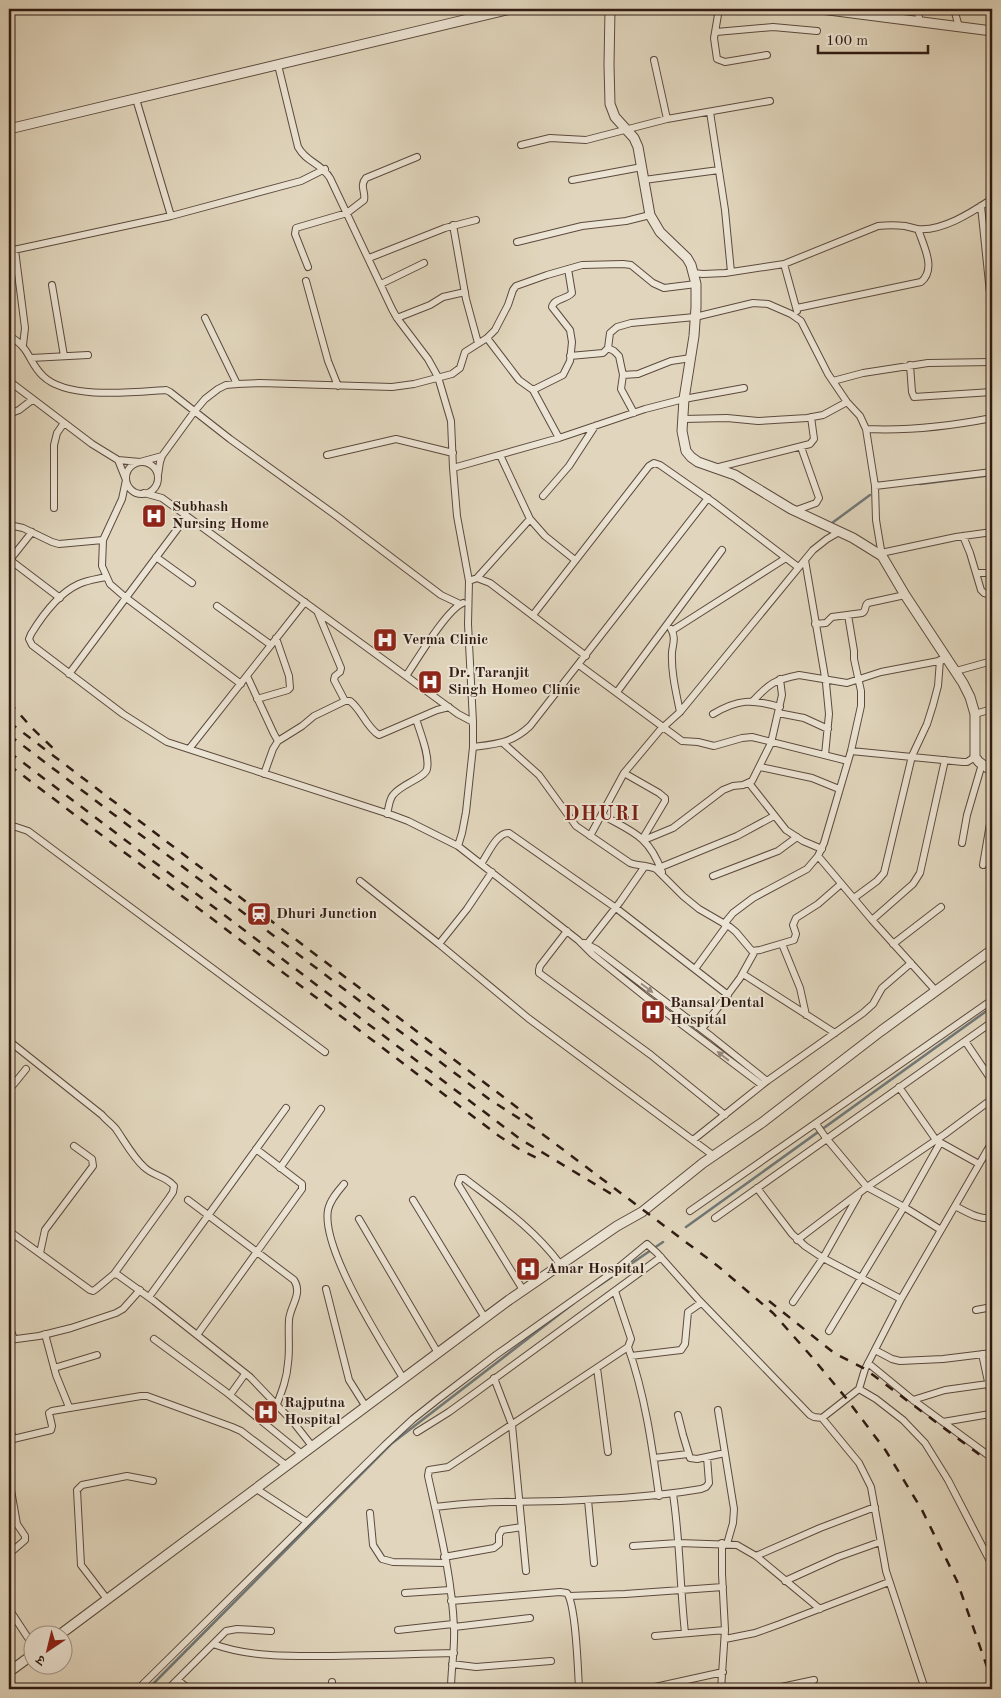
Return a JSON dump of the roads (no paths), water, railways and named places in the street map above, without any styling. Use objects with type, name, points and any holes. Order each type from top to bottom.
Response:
[{"type":"street","points":[[9,129],[510,9]]},
{"type":"street","points":[[610,9],[610,104],[615,118],[628,130],[638,148],[650,215],[660,232],[686,258],[696,284],[695,317],[684,399],[682,431],[686,451],[698,462],[735,475],[794,511],[853,538],[881,554],[963,536],[992,532]]},
{"type":"street","points":[[719,9],[715,54],[719,60],[725,62],[767,55]]},
{"type":"street","points":[[821,9],[992,32]]},
{"type":"street","points":[[917,9],[920,22]]},
{"type":"street","points":[[954,9],[959,27]]},
{"type":"street","points":[[716,32],[780,27],[817,31]]},
{"type":"street","points":[[654,60],[667,120]]},
{"type":"street","points":[[278,65],[298,147],[306,157],[325,169],[397,318],[428,358],[438,378],[451,421],[458,526],[469,581],[468,602],[473,747],[466,812],[458,846]]},
{"type":"street","points":[[136,99],[172,216]]},
{"type":"street","points":[[521,145],[550,138],[586,140],[667,120],[770,101]]},
{"type":"street","points":[[710,112],[731,272]]},
{"type":"street","points":[[308,268],[294,234],[296,228],[347,212],[364,200],[365,196],[362,187],[366,178],[417,157]]},
{"type":"street","points":[[572,180],[642,167]]},
{"type":"street","points":[[23,346],[25,328],[12,250],[172,216],[301,181],[325,169]]},
{"type":"street","points":[[644,180],[719,170]]},
{"type":"street","points":[[693,273],[731,272],[784,264],[878,226],[898,225],[918,229],[950,223],[992,199]]},
{"type":"street","points":[[981,206],[992,312]]},
{"type":"street","points":[[517,242],[582,226],[626,221],[650,215]]},
{"type":"street","points":[[369,258],[453,225],[476,220]]},
{"type":"street","points":[[453,225],[465,292],[478,343]]},
{"type":"street","points":[[797,308],[921,282],[924,280],[929,269],[918,229]]},
{"type":"street","points":[[984,232],[992,231]]},
{"type":"street","points":[[381,284],[424,264]]},
{"type":"street","points":[[122,498],[153,490],[158,479],[162,456],[205,399],[218,389],[226,386],[269,383],[380,387],[403,386],[438,378],[457,371],[462,364],[466,352],[487,338],[495,330],[516,286],[568,269],[582,266],[627,264],[631,265],[653,283],[664,288],[696,284]]},
{"type":"street","points":[[784,264],[800,321],[833,381],[847,402],[860,416],[866,429],[875,486],[876,520],[881,554],[944,660],[956,672],[970,697],[975,714],[978,760],[962,843]]},
{"type":"street","points":[[533,390],[563,374],[570,361],[572,342],[570,330],[552,307],[553,304],[572,293],[568,269]]},
{"type":"street","points":[[306,281],[328,361],[338,386]]},
{"type":"street","points":[[52,285],[64,356]]},
{"type":"street","points":[[397,318],[430,305],[444,296],[465,292]]},
{"type":"street","points":[[570,356],[603,353],[608,348],[610,332],[623,325],[652,320],[695,317],[746,304],[760,302],[779,308],[800,321]]},
{"type":"street","points":[[205,318],[237,384]]},
{"type":"street","points":[[9,336],[23,346],[44,377],[60,387],[93,392],[166,390],[178,397],[194,412],[446,599],[460,604]]},
{"type":"street","points":[[487,338],[519,380],[533,390],[559,438]]},
{"type":"street","points":[[608,348],[614,350],[619,356],[623,375],[621,389],[634,413]]},
{"type":"street","points":[[31,358],[88,355]]},
{"type":"street","points":[[623,375],[638,374],[671,361],[691,358]]},
{"type":"street","points":[[833,381],[863,373],[928,363],[992,362]]},
{"type":"street","points":[[910,366],[912,394],[914,397],[992,392]]},
{"type":"street","points":[[9,381],[32,400],[118,460],[150,464],[156,471],[162,498]]},
{"type":"street","points":[[453,468],[559,438],[634,413],[684,399],[744,388]]},
{"type":"street","points":[[9,414],[19,410],[32,400]]},
{"type":"street","points":[[683,419],[727,418],[758,422],[812,418],[823,415],[847,402]]},
{"type":"street","points":[[714,468],[810,444],[814,439],[812,418]]},
{"type":"street","points":[[866,429],[919,428],[992,418]]},
{"type":"street","points":[[54,508],[54,444],[57,433],[64,423]]},
{"type":"street","points":[[543,496],[569,466],[595,426]]},
{"type":"street","points":[[327,455],[396,439],[453,453]]},
{"type":"street","points":[[794,511],[816,502],[819,498],[801,447]]},
{"type":"street","points":[[500,455],[530,519],[549,540],[575,560]]},
{"type":"street","points":[[162,456],[131,466],[126,475],[122,498],[103,540],[102,566],[110,584],[241,684]]},
{"type":"street","points":[[118,460],[130,488],[162,498],[472,722]]},
{"type":"street","points":[[533,615],[616,507],[652,464],[660,465],[708,498],[798,568]]},
{"type":"street","points":[[875,486],[992,472]]},
{"type":"street","points":[[473,747],[503,743],[515,739],[530,726],[708,498]]},
{"type":"street","points":[[69,674],[187,516]]},
{"type":"street","points":[[469,581],[477,578],[530,519]]},
{"type":"street","points":[[9,526],[23,528],[59,544],[103,540]]},
{"type":"street","points":[[32,532],[10,561],[60,598]]},
{"type":"street","points":[[590,836],[624,773],[663,726],[680,712],[805,560],[820,544],[839,532]]},
{"type":"street","points":[[963,536],[977,573],[981,590],[992,595]]},
{"type":"street","points":[[617,692],[722,550]]},
{"type":"street","points":[[156,557],[192,583]]},
{"type":"street","points":[[673,630],[786,558]]},
{"type":"street","points":[[805,560],[829,714],[825,755]]},
{"type":"street","points":[[977,573],[992,573]]},
{"type":"street","points":[[106,577],[81,583],[71,588],[35,628],[30,643],[69,674],[156,737],[408,821],[458,846],[567,931],[592,954],[641,993],[764,1083]]},
{"type":"street","points":[[477,578],[490,583],[586,656]]},
{"type":"street","points":[[815,624],[826,623],[832,617],[863,612],[868,603],[905,595]]},
{"type":"street","points":[[189,749],[304,602]]},
{"type":"street","points":[[406,676],[441,624],[456,606],[468,602]]},
{"type":"street","points":[[218,606],[270,645]]},
{"type":"street","points":[[318,612],[341,668],[334,680],[345,701]]},
{"type":"street","points":[[695,969],[733,913],[753,898],[807,869],[822,849],[851,751],[861,706],[859,680],[848,615]]},
{"type":"street","points":[[666,626],[673,630]]},
{"type":"street","points":[[673,630],[674,682],[680,712]]},
{"type":"street","points":[[257,699],[290,688],[289,676],[276,638]]},
{"type":"street","points":[[753,701],[771,683],[780,679],[799,675],[847,683],[881,672],[944,660]]},
{"type":"street","points":[[854,898],[884,873],[912,756],[927,724],[944,660]]},
{"type":"street","points":[[956,672],[992,661]]},
{"type":"street","points":[[579,665],[686,742],[698,742],[714,746],[748,736],[848,762]]},
{"type":"street","points":[[247,676],[278,741]]},
{"type":"street","points":[[643,839],[673,828],[723,790],[733,786],[743,786],[755,777],[770,743],[779,710],[782,695],[780,679]]},
{"type":"street","points":[[264,774],[278,741],[314,716],[345,701],[352,703],[379,735],[449,707]]},
{"type":"street","points":[[713,714],[734,703],[753,701],[804,718],[828,729]]},
{"type":"street","points":[[975,714],[992,708]]},
{"type":"street","points":[[387,814],[394,793],[424,774],[427,768],[425,747],[416,719]]},
{"type":"street","points":[[503,743],[535,771],[570,820],[630,863],[656,868],[698,909],[736,932],[750,950],[755,952],[794,940],[796,938],[793,925],[796,918],[818,904],[842,884]]},
{"type":"street","points":[[851,751],[967,762],[978,760],[992,771]]},
{"type":"street","points":[[872,920],[913,884],[920,873],[945,760]]},
{"type":"street","points":[[760,767],[812,778],[839,788]]},
{"type":"street","points":[[624,773],[665,798],[643,839]]},
{"type":"street","points":[[749,783],[786,830],[796,837],[822,849]]},
{"type":"street","points":[[983,864],[992,812]]},
{"type":"street","points":[[602,815],[643,839],[651,847],[664,875]]},
{"type":"street","points":[[661,868],[737,836],[774,816]]},
{"type":"street","points":[[9,826],[16,826],[28,831],[325,1052]]},
{"type":"street","points":[[481,864],[500,836],[506,832],[509,833],[616,908],[728,995]]},
{"type":"street","points":[[713,876],[778,851],[796,837]]},
{"type":"street","points":[[818,856],[936,991]]},
{"type":"street","points":[[587,944],[616,908],[645,866]]},
{"type":"street","points":[[439,944],[492,872]]},
{"type":"street","points":[[360,881],[528,1018],[714,1156]]},
{"type":"street","points":[[893,944],[941,907]]},
{"type":"street","points":[[567,931],[540,966],[540,973],[651,1055],[725,1115]]},
{"type":"street","points":[[578,940],[587,944],[702,1030],[764,1083]]},
{"type":"street","points":[[782,944],[800,988],[806,1015]]},
{"type":"street","points":[[71,1626],[485,1318],[560,1264],[617,1226],[642,1212],[714,1156],[784,1106],[992,950]]},
{"type":"street","points":[[702,1030],[743,974],[755,952]]},
{"type":"street","points":[[693,1140],[764,1083],[873,1004],[882,988],[911,964]]},
{"type":"street","points":[[743,974],[835,1033]]},
{"type":"street","points":[[690,1211],[817,1125],[992,1000]]},
{"type":"street","points":[[715,1218],[824,1136],[899,1087],[992,1022]]},
{"type":"street","points":[[9,1041],[102,1115],[114,1127],[145,1169],[169,1180],[174,1186],[169,1198],[114,1274],[93,1291],[9,1231]]},
{"type":"street","points":[[965,1041],[992,1080]]},
{"type":"street","points":[[9,1090],[26,1069]]},
{"type":"street","points":[[899,1087],[938,1141],[979,1164]]},
{"type":"street","points":[[797,1240],[867,1188],[938,1141],[992,1099]]},
{"type":"street","points":[[984,1105],[992,1110]]},
{"type":"street","points":[[149,1297],[286,1108]]},
{"type":"street","points":[[280,1168],[321,1109]]},
{"type":"street","points":[[817,1125],[867,1188],[904,1207],[941,1230]]},
{"type":"street","points":[[830,1331],[904,1207],[938,1141]]},
{"type":"street","points":[[822,1418],[858,1389],[868,1363],[900,1299],[992,1142]]},
{"type":"street","points":[[40,1253],[44,1230],[93,1166],[92,1159],[74,1146]]},
{"type":"street","points":[[197,1335],[302,1189],[302,1184],[256,1149]]},
{"type":"street","points":[[524,1290],[458,1184],[460,1178],[464,1178],[529,1229],[560,1264]]},
{"type":"street","points":[[344,1184],[328,1208],[329,1232],[334,1250],[359,1303],[403,1378]]},
{"type":"street","points":[[757,1188],[797,1240],[823,1258],[900,1299]]},
{"type":"street","points":[[793,1302],[823,1258],[860,1193]]},
{"type":"street","points":[[188,1200],[294,1280],[297,1285],[296,1299],[291,1309],[289,1320],[289,1362],[286,1378],[277,1404]]},
{"type":"street","points":[[413,1200],[485,1318]]},
{"type":"street","points":[[955,1206],[982,1219],[992,1218]]},
{"type":"street","points":[[359,1219],[438,1353]]},
{"type":"street","points":[[138,1689],[384,1444],[413,1419],[496,1355],[613,1272],[645,1245],[650,1246],[659,1255],[701,1303],[810,1414],[814,1417],[822,1418],[864,1471],[871,1487],[889,1582],[925,1689]]},
{"type":"street","points":[[418,1432],[615,1290],[659,1255]]},
{"type":"street","points":[[114,1274],[140,1290],[245,1374],[277,1404],[312,1446]]},
{"type":"street","points":[[326,1289],[349,1380],[366,1407]]},
{"type":"street","points":[[9,1326],[11,1340],[45,1334],[116,1313],[123,1309],[140,1290]]},
{"type":"street","points":[[450,1689],[454,1653],[454,1625],[445,1560],[428,1476],[429,1470],[448,1467],[628,1347],[631,1340],[615,1290]]},
{"type":"street","points":[[632,1356],[681,1350],[685,1344],[688,1312],[701,1303]]},
{"type":"street","points":[[976,1310],[992,1307]]},
{"type":"street","points":[[45,1334],[54,1368],[69,1408]]},
{"type":"street","points":[[154,1339],[230,1395],[302,1454]]},
{"type":"street","points":[[628,1347],[642,1397],[654,1458],[659,1496]]},
{"type":"street","points":[[876,1350],[892,1359],[900,1361],[943,1359],[992,1352]]},
{"type":"street","points":[[982,1354],[992,1400]]},
{"type":"street","points":[[54,1368],[97,1355]]},
{"type":"street","points":[[868,1363],[912,1400],[992,1458]]},
{"type":"street","points":[[597,1368],[608,1452]]},
{"type":"street","points":[[230,1395],[245,1374]]},
{"type":"street","points":[[494,1378],[512,1425],[526,1571]]},
{"type":"street","points":[[912,1400],[945,1390],[988,1384]]},
{"type":"street","points":[[858,1389],[876,1399],[903,1420],[925,1443],[948,1480],[992,1565]]},
{"type":"street","points":[[9,1425],[11,1440],[51,1430],[50,1412],[147,1396],[241,1431],[287,1466]]},
{"type":"street","points":[[718,1410],[734,1509],[734,1516],[724,1544],[725,1638],[722,1689]]},
{"type":"street","points":[[943,1422],[992,1412]]},
{"type":"street","points":[[678,1415],[688,1454],[693,1459],[725,1453]]},
{"type":"street","points":[[983,1452],[992,1449]]},
{"type":"street","points":[[654,1458],[688,1454]]},
{"type":"street","points":[[435,1507],[473,1503],[588,1500],[673,1494],[700,1489],[708,1485],[707,1457]]},
{"type":"street","points":[[107,1599],[81,1565],[77,1490],[82,1485],[126,1476],[153,1481]]},
{"type":"street","points":[[9,1479],[11,1500],[17,1524],[25,1536],[25,1540],[9,1554]]},
{"type":"street","points":[[255,1488],[306,1522]]},
{"type":"street","points":[[673,1494],[685,1633]]},
{"type":"street","points":[[588,1500],[594,1563]]},
{"type":"street","points":[[756,1556],[820,1528],[875,1507]]},
{"type":"street","points":[[370,1513],[373,1545],[382,1559],[393,1562],[445,1560],[494,1548],[499,1544],[499,1535],[502,1530],[522,1527]]},
{"type":"street","points":[[785,1581],[838,1557],[880,1542]]},
{"type":"street","points":[[633,1546],[737,1544],[756,1556],[820,1609]]},
{"type":"street","points":[[725,1638],[755,1633],[889,1582]]},
{"type":"street","points":[[451,1601],[560,1592],[564,1592],[569,1596],[723,1587]]},
{"type":"street","points":[[405,1593],[450,1590]]},
{"type":"street","points":[[569,1596],[575,1633],[580,1689]]},
{"type":"street","points":[[9,1609],[22,1629]]},
{"type":"street","points":[[398,1630],[530,1618]]},
{"type":"street","points":[[168,1689],[230,1629],[272,1631]]},
{"type":"street","points":[[655,1636],[725,1630]]},
{"type":"street","points":[[213,1644],[234,1651],[273,1656],[454,1653]]},
{"type":"street","points":[[9,1672],[22,1662]]},
{"type":"street","points":[[452,1664],[476,1667],[551,1662]]},
{"type":"street","points":[[646,1689],[722,1672]]},
{"type":"street","points":[[178,1680],[185,1686],[193,1689]]},
{"type":"street","points":[[772,1689],[814,1680]]},
{"type":"street","points":[[332,1682],[332,1689]]},
{"type":"waterway","points":[[920,484],[992,475]]},
{"type":"waterway","points":[[832,523],[870,495]]},
{"type":"waterway","points":[[686,1227],[992,1007]]},
{"type":"waterway","points":[[597,1287],[663,1242]]},
{"type":"waterway","points":[[148,1689],[391,1444],[574,1303]]},
{"type":"railway","points":[[9,702],[56,751]]},
{"type":"railway","points":[[9,722],[535,1121]]},
{"type":"railway","points":[[9,735],[489,1099],[537,1130],[719,1267],[773,1313],[846,1398],[886,1451],[922,1510],[957,1581],[992,1681]]},
{"type":"railway","points":[[9,752],[520,1139],[618,1198]]},
{"type":"railway","points":[[9,765],[499,1136],[543,1161]]},
{"type":"railway","points":[[769,1301],[834,1353],[865,1369],[992,1464]]},
{"type":"place","name":"Subhash Nursing Home","points":[[154,516]]},
{"type":"place","name":"Verma Clinic","points":[[385,640]]},
{"type":"place","name":"Dr. Taranjit Singh Homeo Clinic","points":[[430,682]]},
{"type":"place","name":"Dhuri Junction","points":[[259,914]]},
{"type":"place","name":"Bansal Dental Hospital","points":[[653,1012]]},
{"type":"place","name":"Amar Hospital","points":[[528,1269]]},
{"type":"place","name":"Rajputna Hospital","points":[[266,1412]]},
{"type":"district","name":"DHURI","points":[[602,815]]}]
